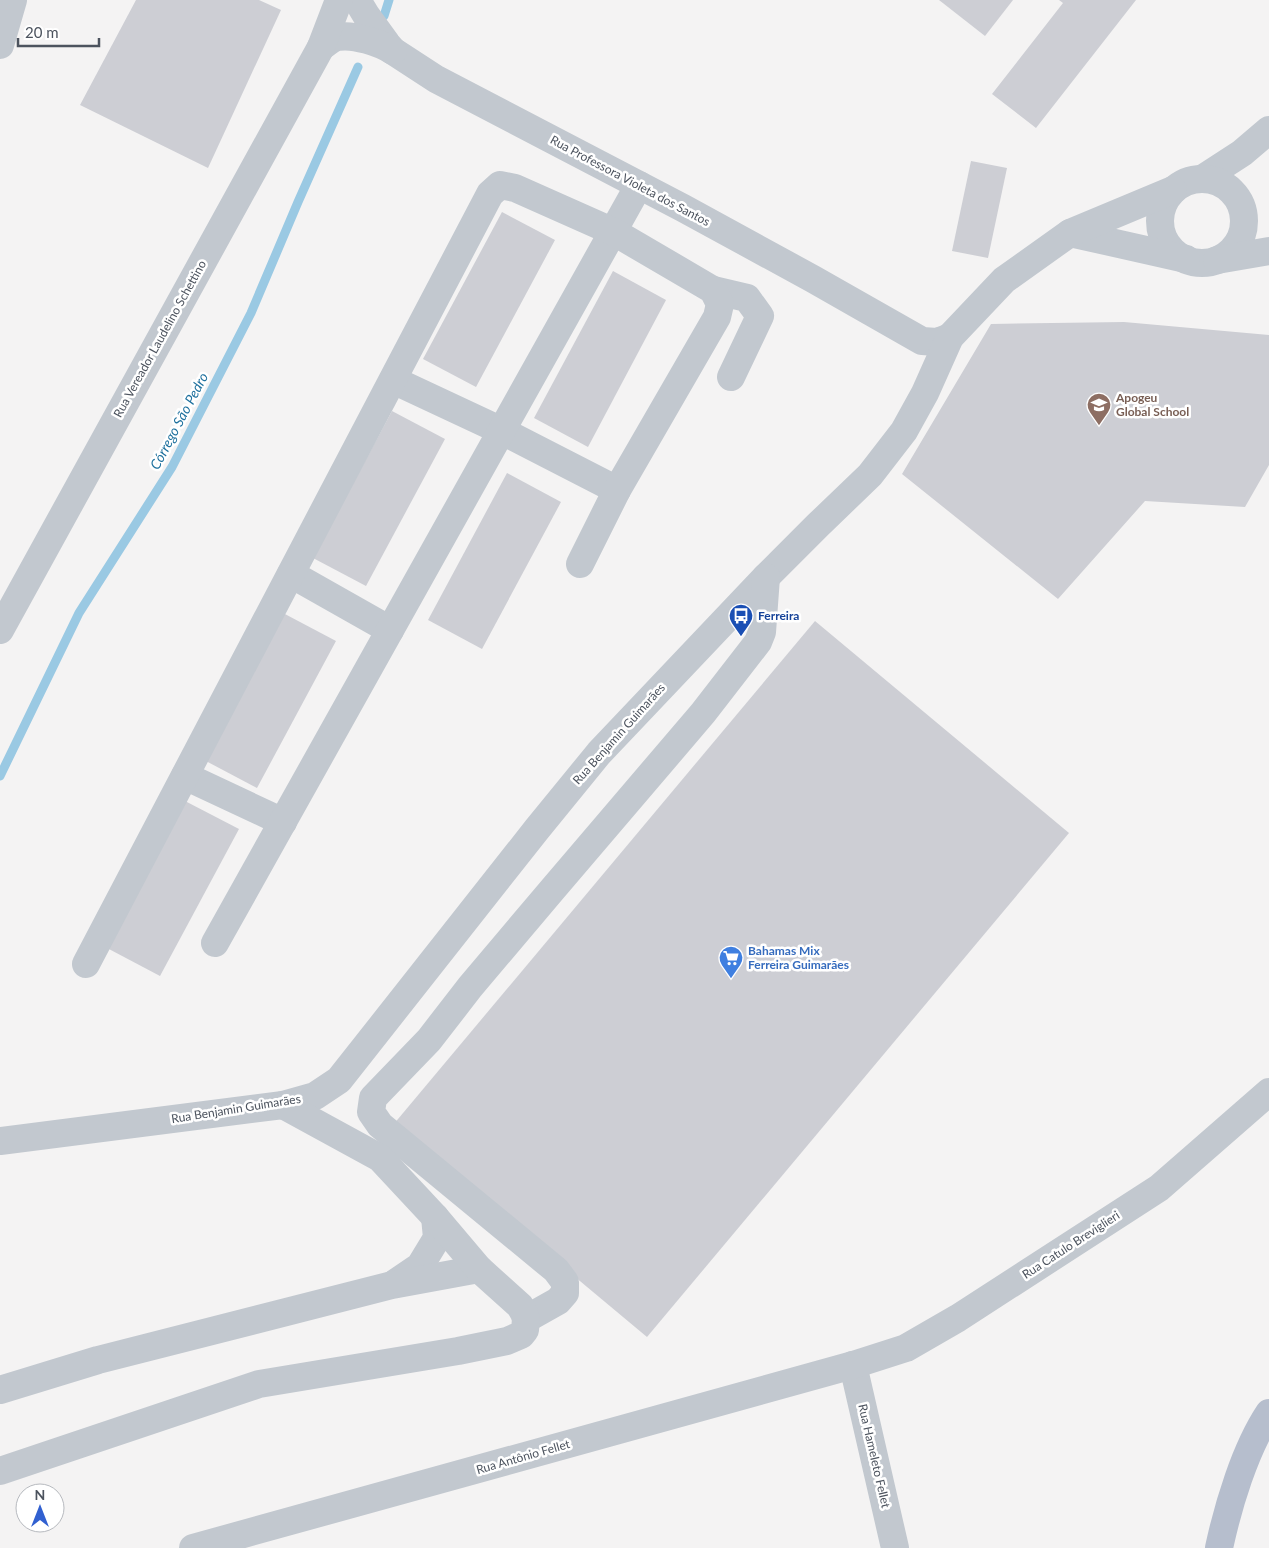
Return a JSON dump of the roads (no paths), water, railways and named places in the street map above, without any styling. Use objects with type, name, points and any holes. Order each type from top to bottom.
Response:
[{"type":"main road","points":[[1219,1548],[1224,1522],[1240,1476],[1261,1426],[1269,1413]]},
{"type":"street","points":[[0,45],[13,0]]},
{"type":"street","name":"Rua Vereador Laudelino Schettino","points":[[1,625],[321,47],[339,0]]},
{"type":"street","points":[[321,47],[337,37],[359,17]]},
{"type":"street","name":"Rua Professora Violeta dos Santos","points":[[359,17],[389,47],[436,79],[639,185],[813,279],[922,341]]},
{"type":"street","points":[[1202,179],[1242,153],[1269,130]]},
{"type":"street","points":[[1188,260],[1176,253],[1166,242],[1161,229],[1160,215],[1165,201],[1173,190],[1192,180],[1202,179],[1215,181],[1227,187],[1236,196],[1243,214],[1242,233],[1236,245],[1227,255],[1215,260]]},
{"type":"street","points":[[86,964],[490,194],[500,185],[515,188],[614,232],[713,290],[747,298],[760,316],[731,377]]},
{"type":"street","points":[[216,943],[639,185]]},
{"type":"street","name":"Rua Benjamin Guimarães","points":[[0,1141],[283,1105],[315,1096],[339,1080],[599,753],[766,577],[870,475],[904,430],[929,384],[950,337],[1004,280],[1070,233],[1173,190]]},
{"type":"street","points":[[1070,233],[1202,262],[1269,250]]},
{"type":"street","points":[[580,564],[617,490],[717,318],[720,304],[713,290]]},
{"type":"street","points":[[929,384],[928,356],[922,341],[937,342],[950,337]]},
{"type":"street","points":[[392,380],[502,431],[617,490]]},
{"type":"street","points":[[291,574],[390,630]]},
{"type":"street","points":[[526,1319],[558,1301],[565,1293],[565,1282],[556,1270],[380,1125],[371,1112],[373,1098],[429,1040],[470,987],[703,713],[758,642],[762,632],[766,577]]},
{"type":"street","points":[[185,776],[283,822]]},
{"type":"street","name":"Rua Catulo Breviglieri","points":[[853,1365],[906,1348],[958,1318],[1159,1188],[1269,1092]]},
{"type":"street","points":[[0,1471],[259,1384],[458,1352],[497,1343],[521,1335],[525,1330],[526,1319],[520,1306],[479,1269],[435,1217],[380,1158],[283,1105]]},
{"type":"street","points":[[392,1285],[420,1266],[437,1238],[435,1217]]},
{"type":"street","points":[[0,1390],[98,1360],[392,1285],[479,1269]]},
{"type":"street","name":"Rua Antônio Fellet","points":[[193,1548],[228,1544],[853,1365]]},
{"type":"street","name":"Rua Hameleto Fellet","points":[[853,1365],[895,1548]]},
{"type":"waterway","name":"Córrego São Pedro","points":[[384,16],[389,0]]},
{"type":"waterway","name":"Córrego São Pedro","points":[[0,776],[79,613],[172,467],[251,313],[358,67]]},
{"type":"place","name":"Apogeu Global School","points":[[1099,426]]},
{"type":"place","name":"Ferreira","points":[[741,637]]},
{"type":"place","name":"Bahamas Mix Ferreira Guimarães","points":[[731,979]]}]
